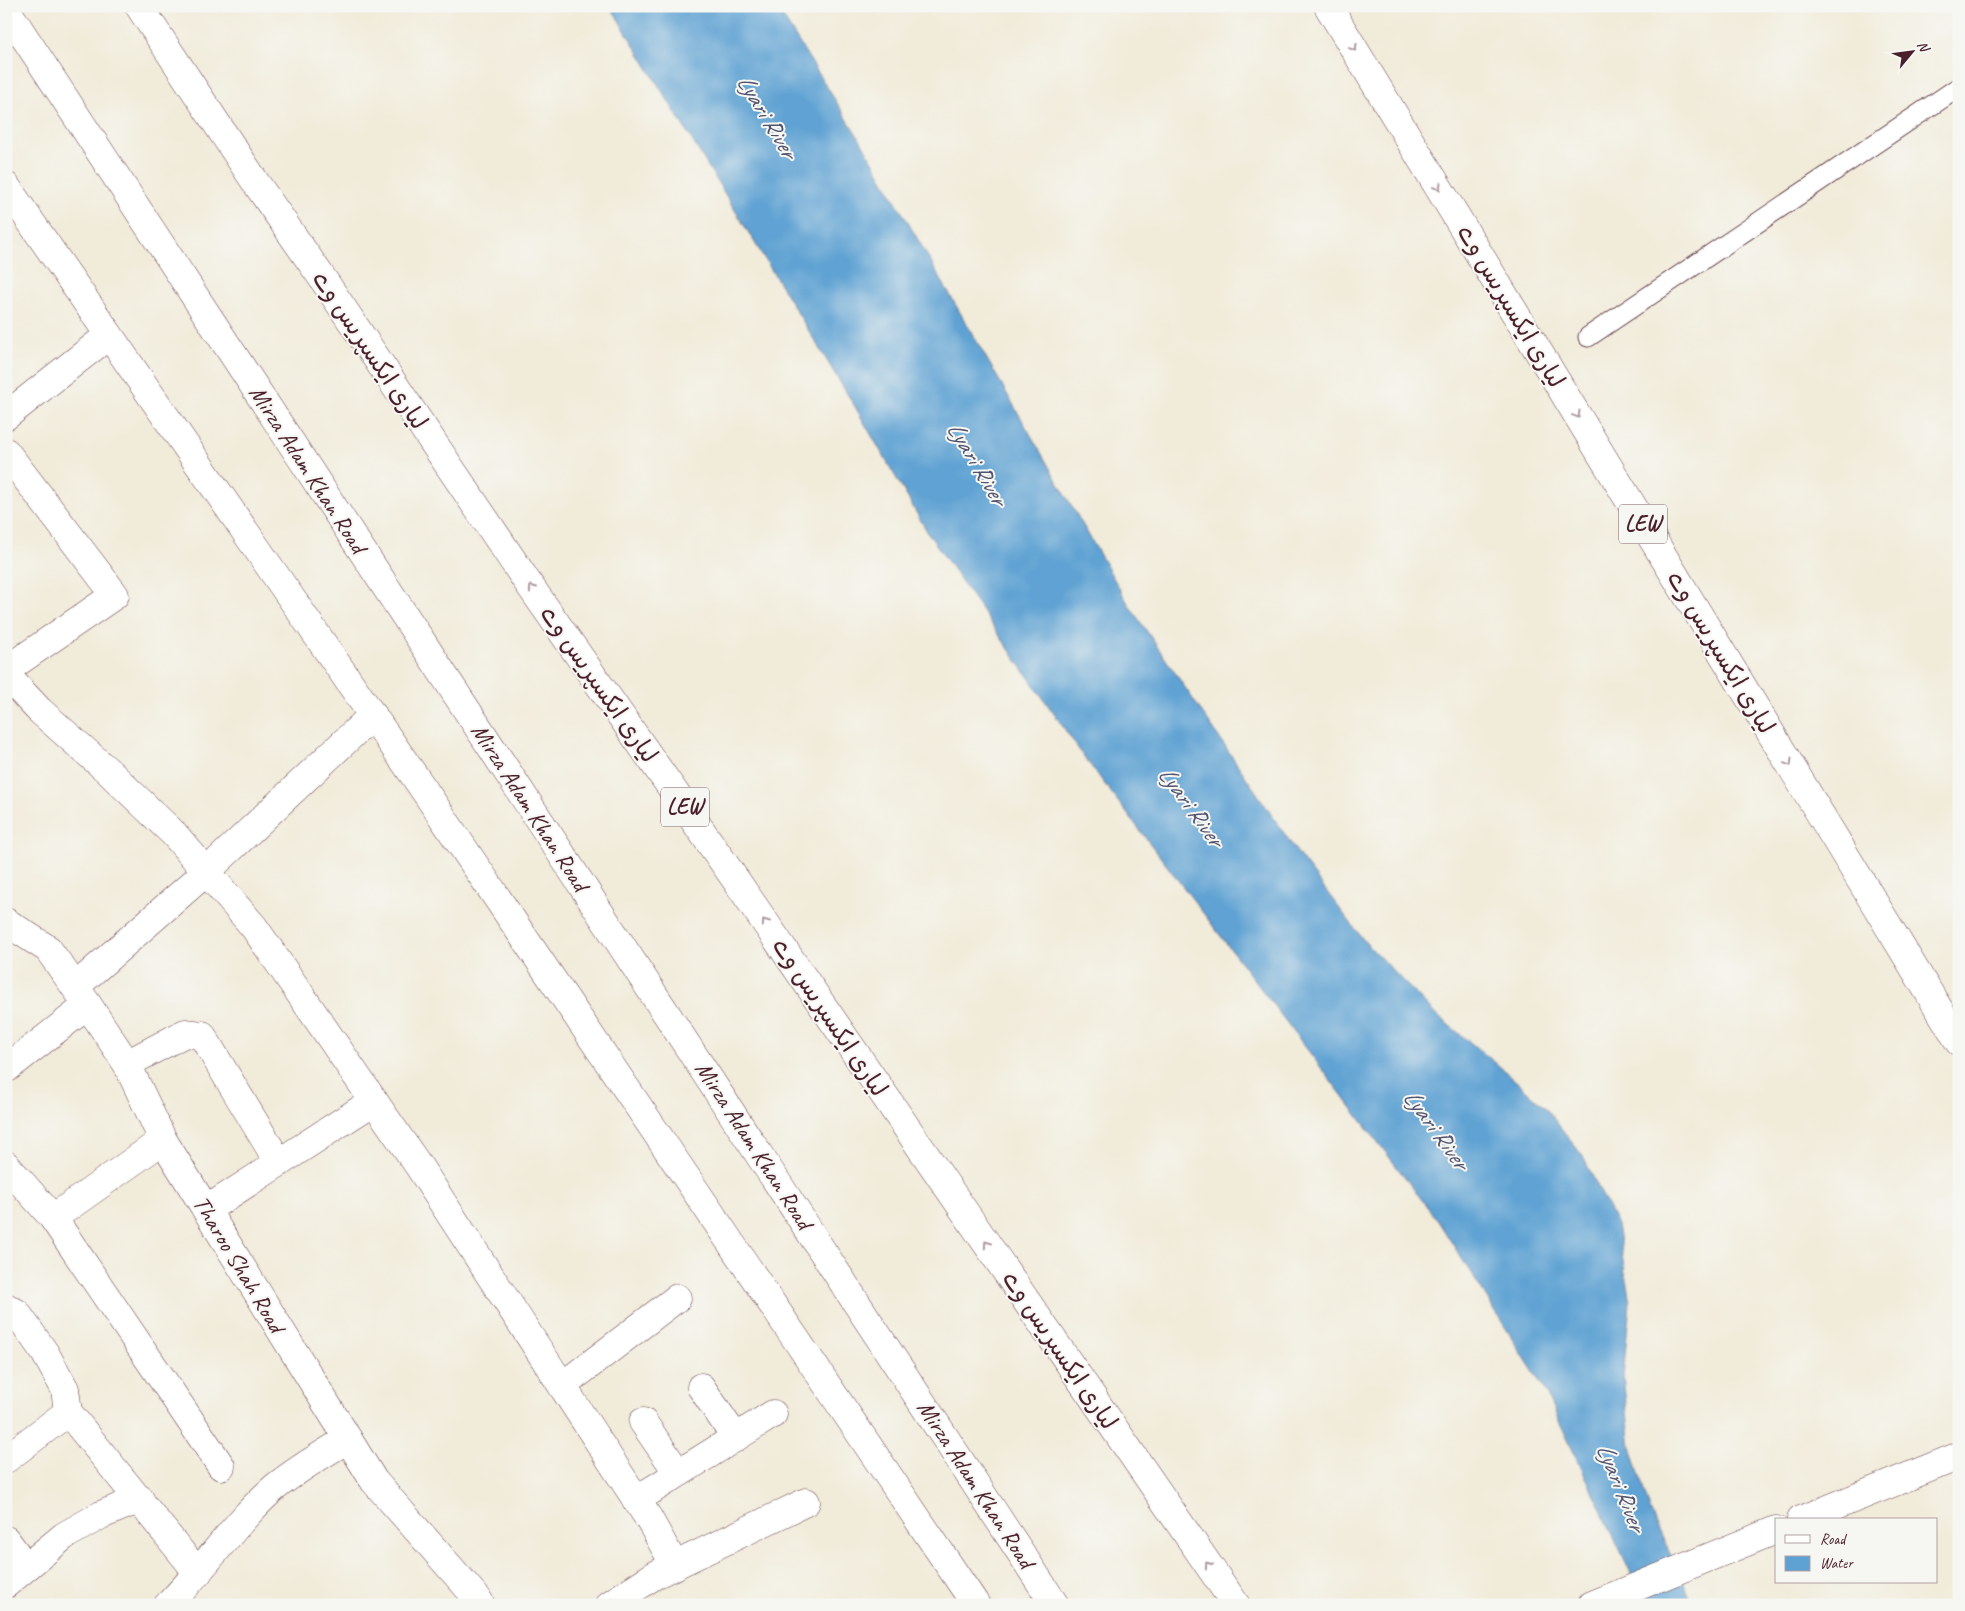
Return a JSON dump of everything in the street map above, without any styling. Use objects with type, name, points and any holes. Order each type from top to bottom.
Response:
[{"type":"main road","name":"لیاری ایکسپریس وے","points":[[139,6],[251,175],[518,568],[1236,1605]]},
{"type":"main road","name":"لیاری ایکسپریس وے","points":[[1328,6],[1959,1042]]},
{"type":"main road","name":"Mirza Adam Khan Road","points":[[6,9],[1055,1605]]},
{"type":"main road","points":[[6,186],[373,715],[976,1605]]},
{"type":"main road","points":[[6,416],[110,334]]},
{"type":"main road","points":[[6,452],[115,595],[6,670]]},
{"type":"main road","points":[[6,676],[39,710],[108,771],[174,834],[254,927],[418,1165],[636,1500],[675,1566]]},
{"type":"main road","points":[[6,1069],[206,872],[373,715]]},
{"type":"main road","name":"Tharoo Shah Road","points":[[6,922],[48,949],[82,996],[127,1064],[163,1140],[374,1481],[477,1598],[481,1605]]},
{"type":"main road","points":[[127,1064],[185,1033],[202,1035],[279,1163]]},
{"type":"main road","points":[[206,1210],[374,1101]]},
{"type":"main road","points":[[53,1218],[163,1140]]},
{"type":"main road","points":[[6,1165],[53,1218],[221,1466]]},
{"type":"main road","points":[[562,1386],[678,1298]]},
{"type":"main road","points":[[6,1307],[17,1313],[45,1353],[65,1389],[68,1412],[198,1573]]},
{"type":"main road","points":[[700,1387],[735,1438]]},
{"type":"main road","points":[[9,1452],[68,1412]]},
{"type":"main road","points":[[636,1500],[774,1414]]},
{"type":"main road","points":[[643,1422],[678,1473]]},
{"type":"main road","points":[[178,1601],[198,1573],[274,1488],[348,1439]]},
{"type":"main road","points":[[1806,1518],[1959,1456]]},
{"type":"main road","points":[[6,1540],[16,1576],[64,1536],[101,1515],[140,1499]]},
{"type":"main road","points":[[620,1602],[655,1575],[806,1502]]},
{"type":"main road","points":[[1592,1605],[1775,1530]]},
{"type":"lane","points":[[1588,337],[1959,86]]},
{"type":"water","name":"Lyari River","points":[[610,6],[776,6],[861,141],[1129,605],[1301,858],[1366,943],[1434,1013],[1498,1065],[1544,1106],[1582,1155],[1617,1225],[1630,1302],[1623,1377],[1631,1447],[1651,1513],[1694,1605],[1646,1605],[1543,1387],[1438,1221],[1084,757],[928,533],[854,405]]}]
